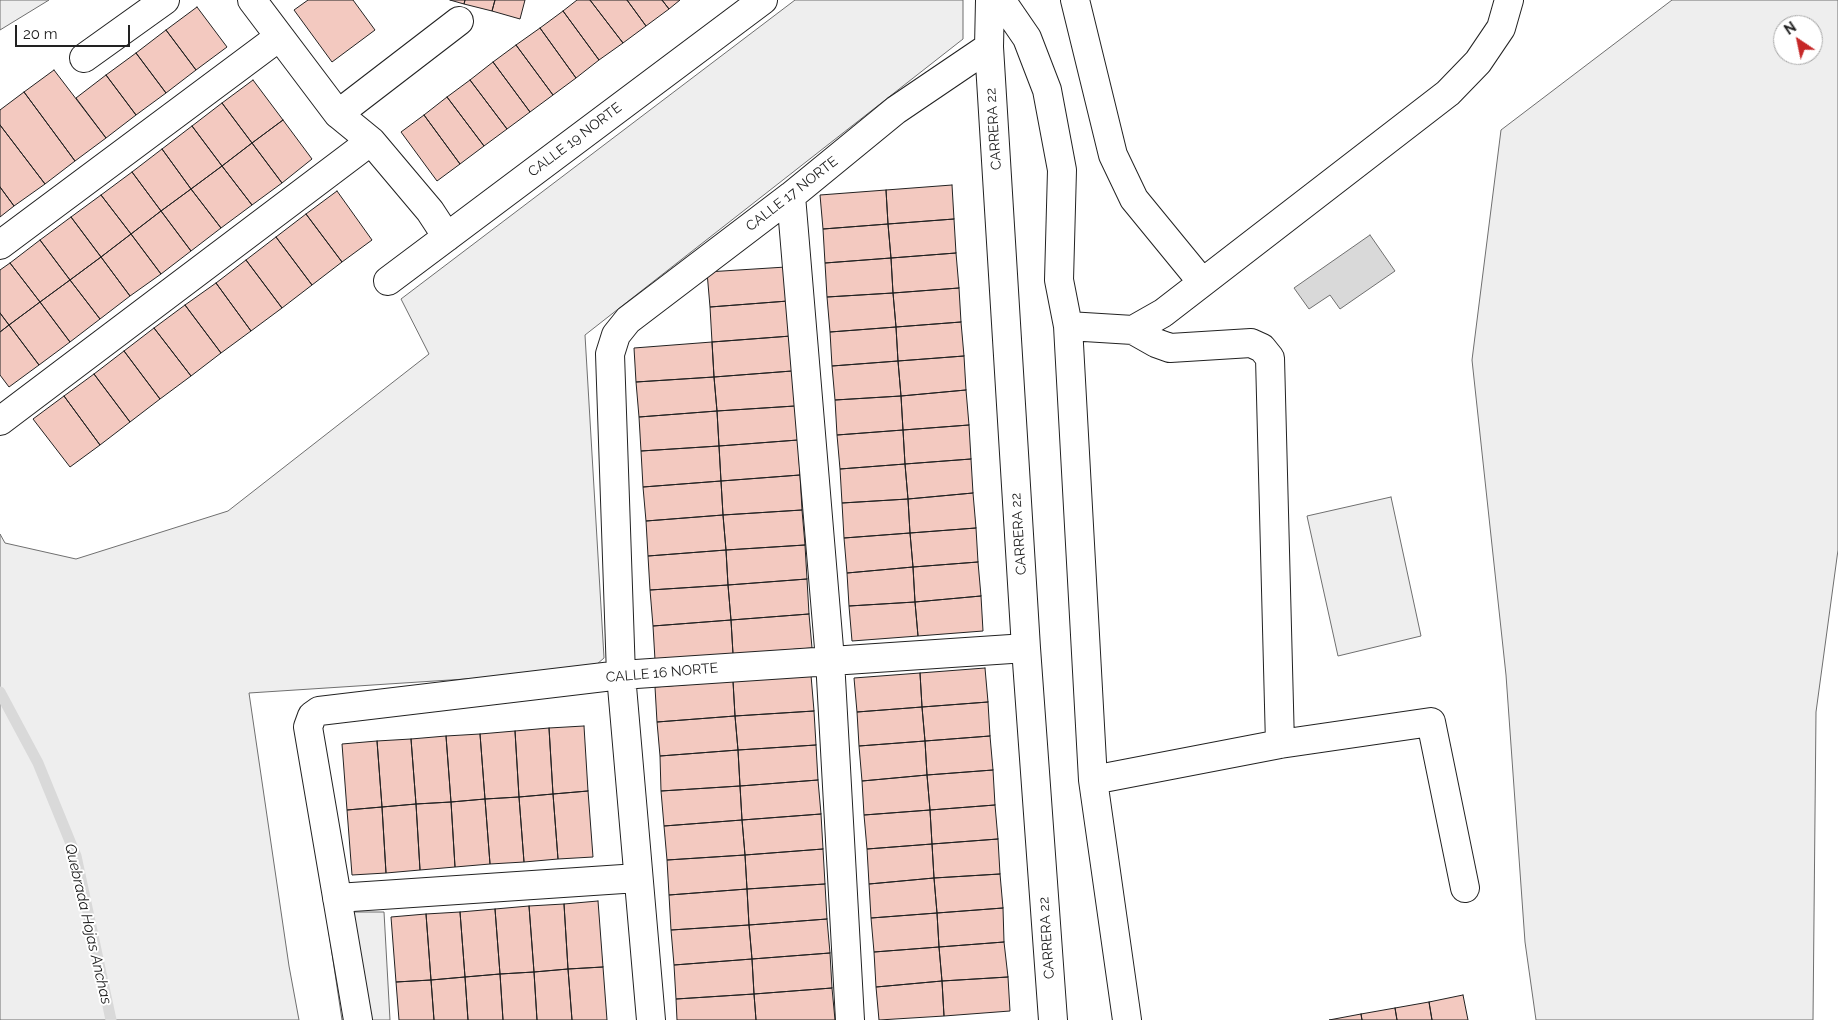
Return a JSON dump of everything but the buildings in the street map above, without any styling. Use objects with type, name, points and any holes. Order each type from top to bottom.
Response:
[{"type":"street","points":[[84,58],[165,0]]},
{"type":"street","points":[[252,0],[338,114],[371,141],[430,211],[446,237]]},
{"type":"street","name":"CALLE 19 NORTE","points":[[388,281],[763,0]]},
{"type":"street","name":"CARRERA 22","points":[[990,0],[989,47],[1026,648],[1052,1020]]},
{"type":"street","points":[[1001,0],[1027,38],[1047,90],[1062,170],[1059,280],[1068,326],[1093,780],[1127,1020]]},
{"type":"street","points":[[1075,0],[1113,155],[1134,199],[1202,282]]},
{"type":"street","points":[[1133,330],[1163,313],[1448,93],[1478,62],[1501,28],[1509,0]]},
{"type":"street","points":[[338,114],[459,21]]},
{"type":"street","points":[[0,246],[279,37]]},
{"type":"street","name":"CALLE 17 NORTE","points":[[622,675],[610,354],[616,335],[628,320],[791,196],[896,110],[989,47]]},
{"type":"street","points":[[0,421],[371,141]]},
{"type":"street","points":[[791,196],[830,660],[850,1020]]},
{"type":"street","points":[[1068,326],[1133,330],[1156,343],[1170,348],[1251,343],[1262,348],[1270,358],[1280,744]]},
{"type":"street","name":"CALLE 16 NORTE","points":[[337,898],[308,727],[312,716],[319,711],[622,675],[1026,648]]},
{"type":"street","points":[[622,675],[651,1020]]},
{"type":"street","points":[[1093,780],[1280,744],[1431,722],[1465,888]]},
{"type":"street","points":[[358,1020],[337,898],[638,878]]},
{"type":"shaded area","points":[[0,0],[49,0],[0,30]]},
{"type":"shaded area","points":[[795,0],[963,0],[963,39],[585,335],[604,658],[589,671],[249,693],[289,966],[299,1020],[0,1020],[0,534],[5,543],[76,559],[228,511],[429,354],[401,299]]},
{"type":"shaded area","points":[[1672,0],[1838,0],[1838,550],[1816,712],[1813,1020],[1536,1020],[1525,942],[1506,675],[1472,360],[1501,130]]},
{"type":"shaded area","points":[[1370,235],[1395,271],[1340,309],[1330,295],[1309,309],[1294,288]]},
{"type":"shaded area","points":[[1391,497],[1421,636],[1338,656],[1307,516]]},
{"type":"shaded area","points":[[350,912],[384,912],[390,1020],[342,1020],[327,920]]},
{"type":"waterway","name":"Quebrada Hojas Anchas","points":[[0,692],[38,763],[76,856],[111,1020]]}]
